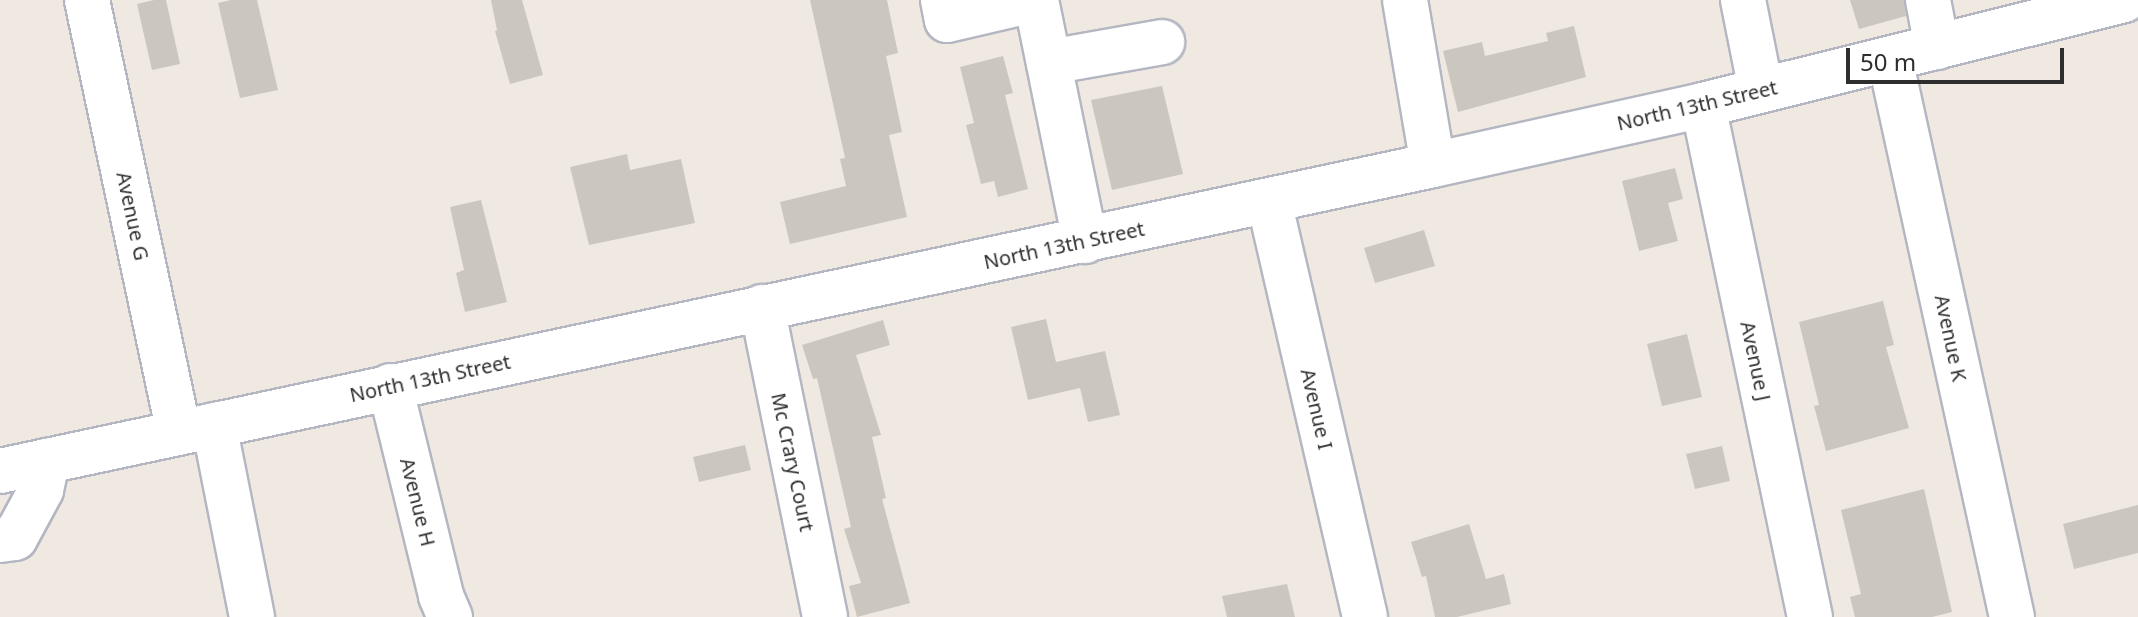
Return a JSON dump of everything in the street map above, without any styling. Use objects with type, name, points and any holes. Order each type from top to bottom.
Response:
[{"type":"street","name":"Avenue G","points":[[87,0],[196,428],[252,617]]},
{"type":"street","points":[[943,0],[947,20],[1035,0],[1085,241]]},
{"type":"street","points":[[1405,0],[1433,165]]},
{"type":"street","points":[[1743,0],[1761,90]]},
{"type":"street","points":[[1928,0],[1937,47]]},
{"type":"street","name":"North 13th Street","points":[[0,471],[1433,165],[1703,105],[2124,0]]},
{"type":"street","points":[[1049,62],[1162,42]]},
{"type":"street","name":"Avenue K","points":[[1890,59],[2012,617]]},
{"type":"street","name":"Avenue J","points":[[1703,105],[1810,617]]},
{"type":"street","name":"Avenue I","points":[[1269,201],[1365,617]]},
{"type":"street","name":"Mc Crary Court","points":[[762,307],[825,617]]},
{"type":"street","name":"Avenue H","points":[[390,386],[441,596],[450,617]]},
{"type":"street","points":[[0,540],[15,538],[41,490],[47,461]]},
{"type":"building","points":[[166,0],[180,64],[152,70],[137,4]]},
{"type":"building","points":[[257,0],[278,90],[240,98],[218,3]]},
{"type":"building","points":[[491,0],[522,0],[543,75],[510,84],[495,31]]},
{"type":"building","points":[[810,0],[887,0],[898,53],[886,56],[902,132],[889,135],[907,217],[790,244],[780,202],[846,186],[840,159],[845,158]]},
{"type":"building","points":[[1850,0],[1904,0],[1906,16],[1859,29]]},
{"type":"building","points":[[1574,26],[1586,77],[1458,112],[1443,51],[1482,42],[1485,56],[1548,41],[1546,33]]},
{"type":"building","points":[[1003,56],[1013,93],[1005,95],[1028,189],[998,197],[994,181],[981,184],[966,125],[974,123],[960,67]]},
{"type":"building","points":[[1162,86],[1183,174],[1112,190],[1091,100]]},
{"type":"building","points":[[627,154],[630,170],[681,159],[695,223],[589,245],[570,167]]},
{"type":"building","points":[[1675,168],[1683,199],[1668,203],[1678,241],[1639,251],[1622,181]]},
{"type":"building","points":[[481,200],[507,302],[465,312],[456,273],[464,270],[450,207]]},
{"type":"building","points":[[1424,230],[1435,266],[1375,283],[1364,248]]},
{"type":"building","points":[[1883,301],[1894,345],[1886,347],[1909,428],[1826,451],[1814,406],[1819,405],[1799,322]]},
{"type":"building","points":[[1046,319],[1056,362],[1105,351],[1120,415],[1088,422],[1080,388],[1028,400],[1011,327]]},
{"type":"building","points":[[883,320],[890,345],[856,355],[881,435],[872,437],[886,498],[882,499],[910,603],[857,617],[849,586],[861,583],[844,529],[851,527],[817,378],[813,379],[802,345]]},
{"type":"building","points":[[1687,334],[1702,397],[1662,406],[1647,344]]},
{"type":"building","points":[[745,445],[751,470],[699,482],[693,457]]},
{"type":"building","points":[[1722,446],[1730,481],[1695,489],[1686,454]]},
{"type":"building","points":[[1924,489],[1952,612],[1932,617],[1855,617],[1850,597],[1861,594],[1841,510]]},
{"type":"building","points":[[2138,505],[2138,553],[2074,569],[2063,524]]},
{"type":"building","points":[[1469,524],[1486,579],[1504,574],[1511,604],[1457,617],[1435,617],[1426,576],[1422,577],[1411,542]]},
{"type":"building","points":[[1287,584],[1295,617],[1227,617],[1222,596]]}]
